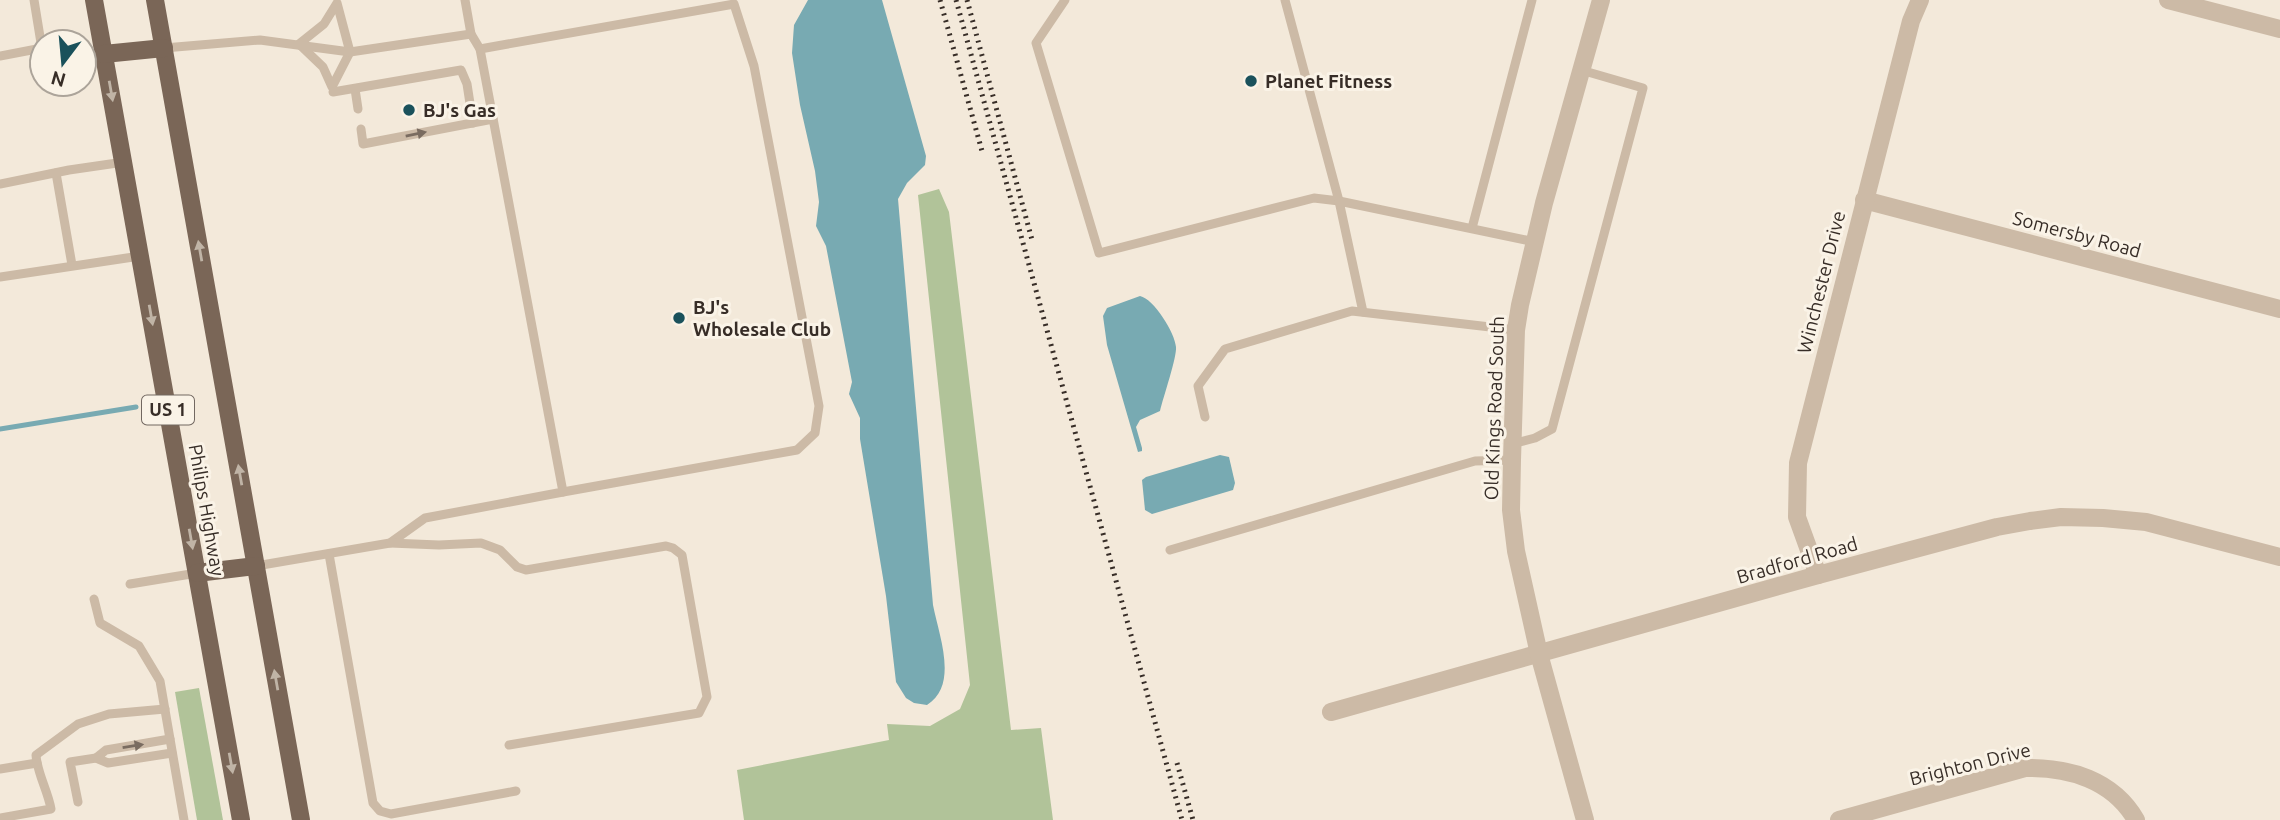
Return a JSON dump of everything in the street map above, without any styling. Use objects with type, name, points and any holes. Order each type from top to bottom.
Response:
[{"type":"main road","name":"Philips Highway","points":[[94,0],[241,820]]},
{"type":"main road","name":"Philips Highway","points":[[155,0],[301,820]]},
{"type":"main road","points":[[104,54],[164,48]]},
{"type":"main road","points":[[197,573],[256,566]]},
{"type":"street","name":"Old Kings Road South","points":[[1585,820],[1539,654],[1516,551],[1511,510],[1512,452],[1516,330],[1535,242],[1601,0]]},
{"type":"street","name":"Winchester Drive","points":[[1818,575],[1797,517],[1798,463],[1911,20],[1920,0]]},
{"type":"street","points":[[2168,0],[2280,29]]},
{"type":"street","name":"Somersby Road","points":[[1864,200],[2280,309]]},
{"type":"street","name":"Bradford Road","points":[[1331,712],[1997,527],[2061,517],[2103,517],[2146,522],[2280,557]]},
{"type":"street","name":"Brighton Drive","points":[[1839,820],[2025,768],[2049,767],[2074,772],[2095,781],[2129,808],[2136,820]]},
{"type":"lane","points":[[34,0],[39,28]]},
{"type":"lane","points":[[465,0],[471,34],[480,49],[563,492]]},
{"type":"lane","points":[[1065,0],[1036,43],[1099,253],[1314,198],[1535,242]]},
{"type":"lane","points":[[1285,0],[1339,201],[1363,312]]},
{"type":"lane","points":[[1472,228],[1532,0]]},
{"type":"lane","points":[[299,44],[324,24],[337,1]]},
{"type":"lane","points":[[299,44],[323,67],[332,87],[351,52],[337,1]]},
{"type":"lane","points":[[390,543],[425,518],[797,450],[815,433],[819,406],[754,66],[734,2],[480,49]]},
{"type":"lane","points":[[164,48],[260,40],[351,52],[471,34]]},
{"type":"lane","points":[[0,56],[28,51]]},
{"type":"lane","points":[[98,55],[104,54]]},
{"type":"lane","points":[[333,92],[461,70],[467,84],[472,123]]},
{"type":"lane","points":[[1170,550],[1512,452],[1552,429],[1643,88],[1581,70]]},
{"type":"lane","points":[[355,89],[358,109]]},
{"type":"lane","points":[[361,129],[363,144],[493,119]]},
{"type":"lane","points":[[0,184],[124,162]]},
{"type":"lane","points":[[56,173],[72,265]]},
{"type":"lane","points":[[0,277],[140,256]]},
{"type":"lane","points":[[1205,417],[1198,386],[1225,349],[1352,311],[1516,330]]},
{"type":"lane","points":[[256,566],[390,543],[481,543],[500,550],[517,567],[526,570],[666,546],[682,555],[707,697],[699,713],[509,745]]},
{"type":"lane","points":[[329,554],[373,803],[380,811],[391,814],[516,791]]},
{"type":"lane","points":[[130,584],[197,573]]},
{"type":"lane","points":[[94,598],[100,623],[139,646],[160,681],[184,820]]},
{"type":"lane","points":[[0,818],[51,809],[37,755],[78,724],[109,714],[165,709]]},
{"type":"lane","points":[[96,758],[106,750],[170,739]]},
{"type":"lane","points":[[78,802],[71,762],[96,758],[108,762],[172,753]]},
{"type":"lane","points":[[0,769],[37,763]]},
{"type":"green space","points":[[939,189],[949,212],[1011,730],[1041,728],[1053,820],[744,820],[737,770],[889,740],[887,724],[930,726],[960,709],[970,685],[918,195]]},
{"type":"green space","points":[[199,688],[223,820],[197,820],[175,692]]},
{"type":"water","points":[[808,0],[882,0],[926,156],[925,165],[907,183],[898,199],[933,605],[945,673],[937,696],[927,705],[914,703],[906,698],[896,682],[886,596],[860,439],[860,418],[849,394],[852,382],[826,246],[816,226],[819,202],[815,171],[792,53],[794,25]]},
{"type":"water","points":[[1140,296],[1146,298],[1163,317],[1175,341],[1176,352],[1160,411],[1140,420],[1136,427],[1142,448],[1142,451],[1138,452],[1107,345],[1103,316],[1107,308]]},
{"type":"water","points":[[1220,455],[1229,457],[1235,483],[1233,490],[1152,514],[1145,510],[1142,480],[1146,477]]},
{"type":"waterway","points":[[0,429],[136,407]]},
{"type":"railway","points":[[940,0],[982,151]]},
{"type":"railway","points":[[956,0],[1182,820]]},
{"type":"railway","points":[[967,0],[1032,240]]},
{"type":"railway","points":[[1177,763],[1193,820]]},
{"type":"place","name":"Planet Fitness","points":[[1251,81]]},
{"type":"place","name":"BJ's Gas","points":[[409,110]]},
{"type":"place","name":"BJ's Wholesale Club","points":[[679,318]]}]
